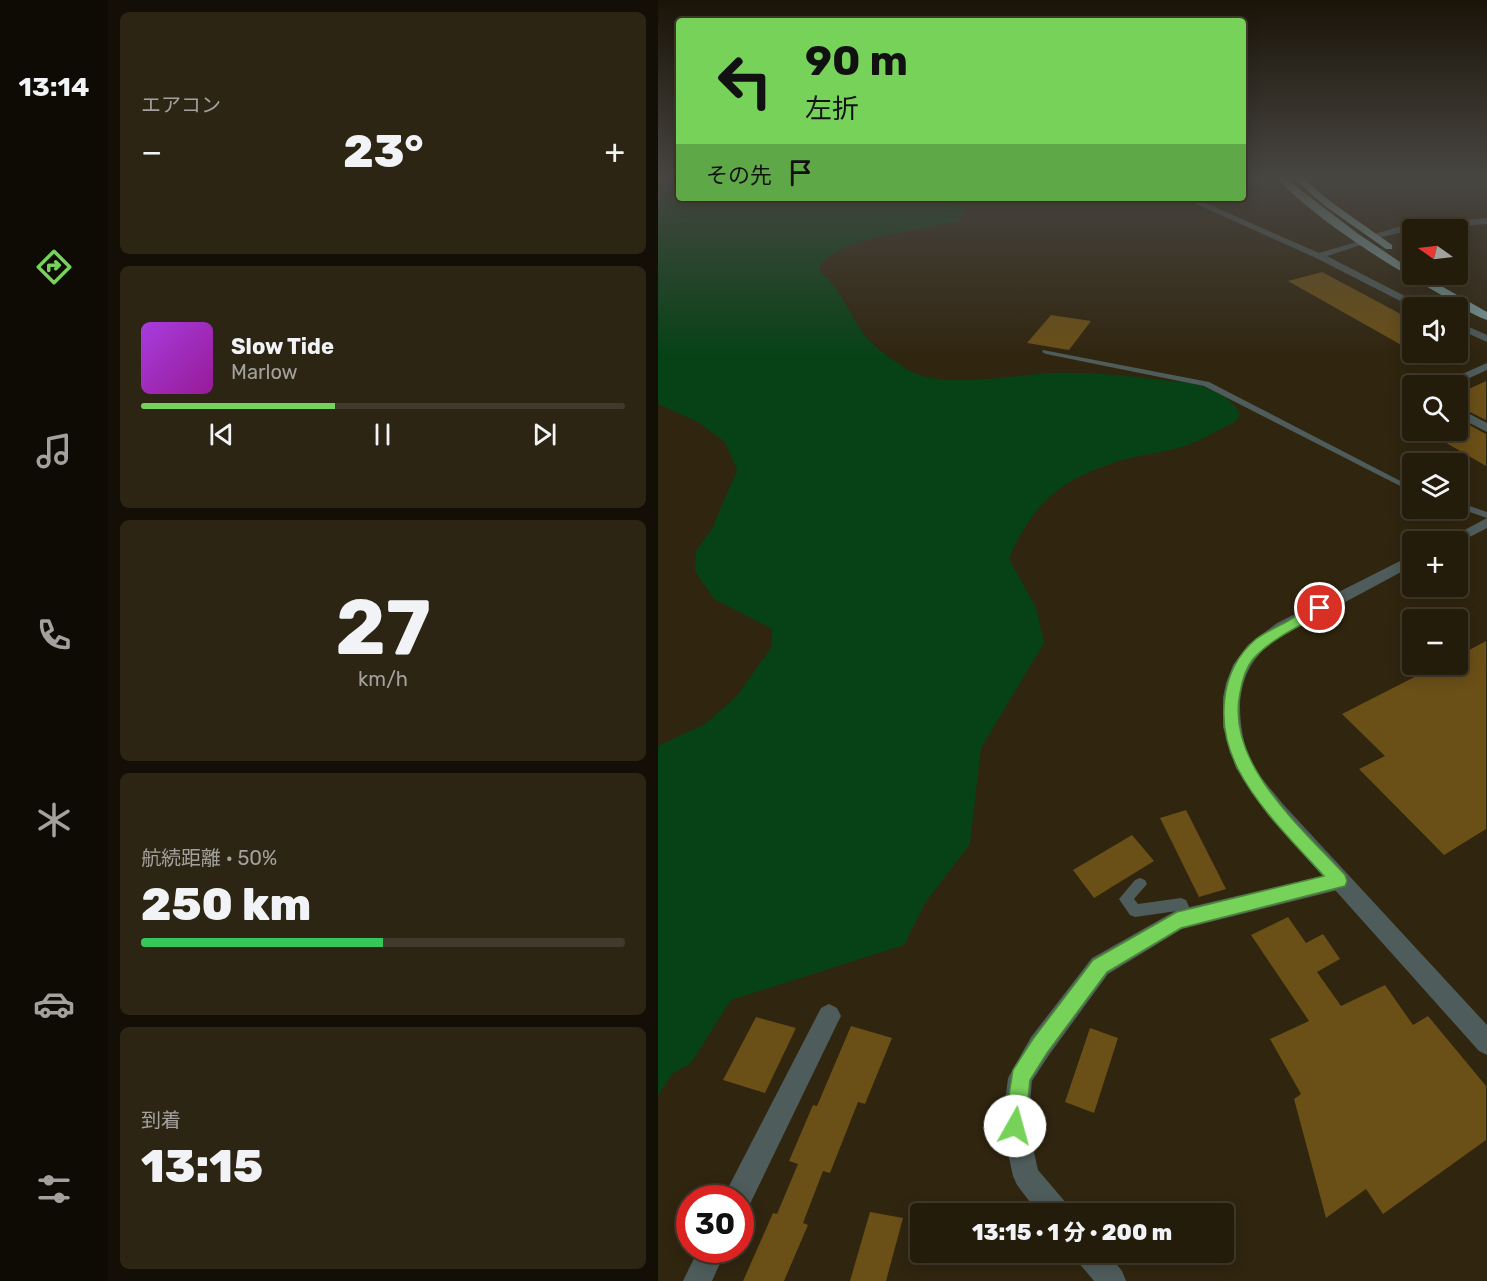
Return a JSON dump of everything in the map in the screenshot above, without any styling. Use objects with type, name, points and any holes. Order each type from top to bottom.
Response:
[{"type":"highway","points":[[1353,237],[1486,317]]},
{"type":"highway","points":[[1373,237],[1402,256]]},
{"type":"highway","points":[[1451,285],[1486,305]]},
{"type":"street","points":[[1275,237],[1402,298]]},
{"type":"street","points":[[1319,256],[1361,243]]},
{"type":"street","points":[[1468,330],[1486,339]]},
{"type":"street","points":[[1466,375],[1486,366]]},
{"type":"street","points":[[1468,418],[1486,428]]},
{"type":"street","points":[[1468,532],[1486,522]]},
{"type":"street","points":[[1402,565],[1283,628],[1262,642],[1246,658],[1236,677],[1230,703],[1233,732],[1244,767],[1275,809],[1486,1043]]},
{"type":"street","points":[[1048,1203],[1026,1176],[1015,1126],[1020,1078],[1040,1046],[1100,966],[1177,920],[1339,881]]},
{"type":"street","points":[[744,1185],[829,1016]]},
{"type":"street","points":[[697,1281],[706,1263]]},
{"type":"street","points":[[1097,1263],[1112,1281]]},
{"type":"lane","points":[[1046,352],[1206,384],[1402,485]]},
{"type":"lane","points":[[1468,509],[1486,515]]},
{"type":"lane","points":[[1140,884],[1126,899],[1135,911],[1181,904],[1187,918]]},
{"type":"green space","points":[[658,237],[880,237],[861,241],[831,255],[820,265],[820,272],[840,295],[861,330],[875,347],[914,373],[944,380],[962,380],[1050,373],[1085,373],[1191,383],[1226,398],[1240,415],[1235,422],[1185,446],[1126,459],[1086,474],[1054,493],[1041,506],[1029,521],[1009,559],[1036,607],[1044,643],[981,748],[970,844],[925,903],[904,945],[731,1000],[691,1063],[672,1074],[658,1095],[658,746],[705,724],[736,697],[771,648],[772,629],[714,599],[695,571],[696,551],[712,529],[737,470],[725,442],[698,422],[658,404]]},
{"type":"building","points":[[1322,272],[1402,315],[1402,345],[1288,281]]},
{"type":"building","points":[[1051,315],[1091,321],[1069,350],[1027,343]]},
{"type":"building","points":[[1486,381],[1486,420],[1468,411],[1468,389]]},
{"type":"building","points":[[1468,424],[1486,434],[1486,466],[1468,456],[1468,453],[1464,453],[1443,441],[1468,441]]},
{"type":"building","points":[[1486,641],[1486,829],[1444,855],[1359,769],[1385,756],[1342,714],[1418,675],[1468,675],[1468,651]]},
{"type":"building","points":[[1186,810],[1226,889],[1199,897],[1160,818]]},
{"type":"building","points":[[1132,835],[1154,861],[1094,898],[1073,870]]},
{"type":"building","points":[[1288,917],[1306,943],[1323,934],[1340,959],[1317,972],[1341,1006],[1385,985],[1413,1025],[1428,1016],[1486,1086],[1486,1140],[1383,1214],[1366,1189],[1326,1218],[1294,1099],[1301,1094],[1270,1039],[1309,1021],[1251,935]]},
{"type":"building","points":[[756,1017],[796,1028],[765,1093],[723,1080]]},
{"type":"building","points":[[851,1026],[892,1038],[865,1104],[858,1102],[830,1173],[823,1171],[803,1223],[808,1225],[784,1281],[743,1281],[751,1263],[754,1263],[754,1256],[773,1213],[777,1214],[798,1164],[789,1161],[813,1105],[817,1106]]},
{"type":"building","points":[[1090,1028],[1118,1038],[1094,1113],[1065,1102]]},
{"type":"building","points":[[870,1212],[903,1218],[886,1281],[850,1281]]},
{"type":"route","points":[[1015,1126],[1020,1078],[1040,1046],[1100,966],[1177,920],[1339,881],[1275,809],[1244,767],[1233,732],[1230,703],[1236,677],[1246,658],[1262,642],[1320,608]]}]
